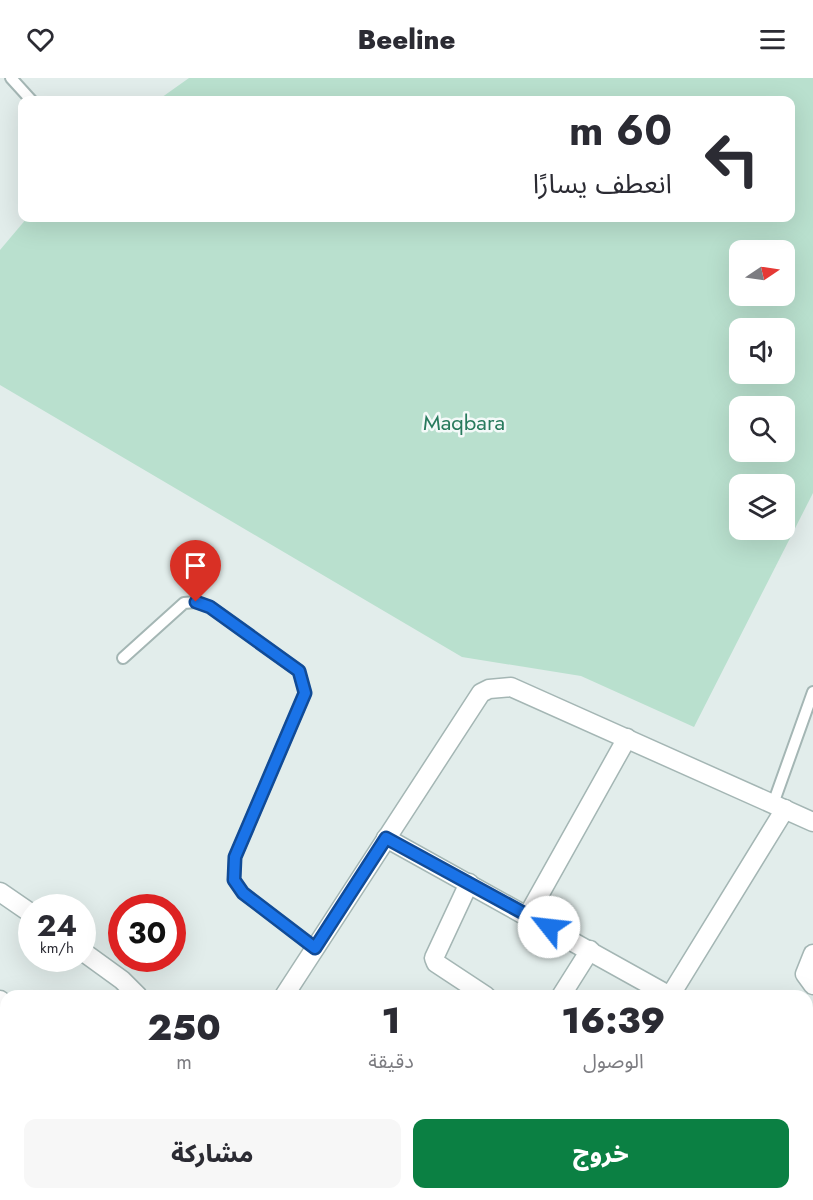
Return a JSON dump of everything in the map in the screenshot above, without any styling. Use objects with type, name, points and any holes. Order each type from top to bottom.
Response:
[{"type":"street","points":[[288,990],[482,693],[489,689],[512,687],[813,822]]},
{"type":"street","points":[[528,915],[627,738]]},
{"type":"street","points":[[673,990],[779,806]]},
{"type":"street","points":[[386,838],[660,990]]},
{"type":"street","points":[[469,883],[434,958],[436,963],[477,990]]},
{"type":"street","points":[[0,892],[18,904]]},
{"type":"street","points":[[565,990],[590,950]]},
{"type":"street","points":[[813,954],[806,974],[813,985]]},
{"type":"street","points":[[96,961],[132,990]]},
{"type":"lane","points":[[12,78],[28,96]]},
{"type":"lane","points":[[123,658],[184,603],[196,602],[210,607],[299,671],[305,693],[235,857],[234,880],[243,893],[315,948]]},
{"type":"lane","points":[[779,806],[813,692]]},
{"type":"green space","name":"Maqbara","points":[[189,78],[813,78],[813,493],[795,528],[795,474],[729,474],[729,540],[789,540],[694,727],[581,676],[462,657],[0,385],[0,250],[24,222],[795,222],[795,96],[164,96]]},
{"type":"route","points":[[196,602],[210,607],[299,671],[305,693],[235,857],[234,880],[243,893],[315,948],[386,838],[549,927]]}]
